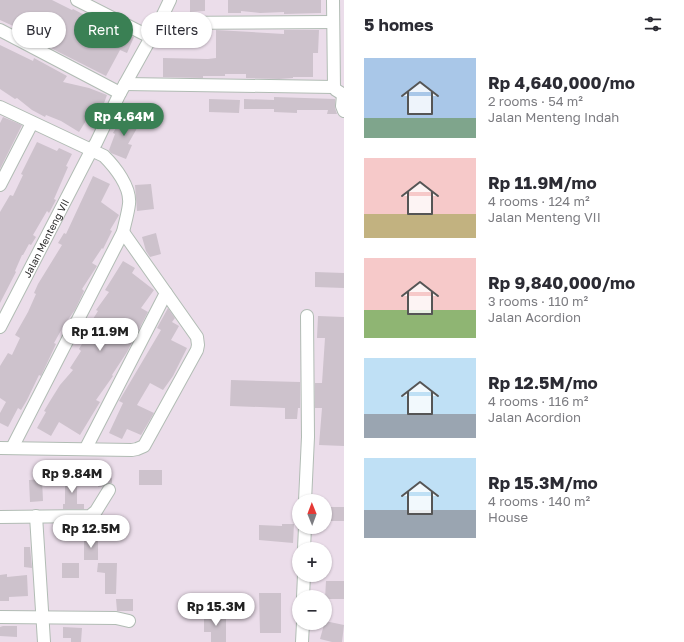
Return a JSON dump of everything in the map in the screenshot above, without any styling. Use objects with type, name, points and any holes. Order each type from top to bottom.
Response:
[{"type":"street","points":[[77,0],[141,32]]},
{"type":"street","name":"Jalan Menteng VII","points":[[164,12],[170,0]]},
{"type":"street","points":[[333,0],[333,22],[340,92],[344,111]]},
{"type":"street","points":[[212,23],[333,22]]},
{"type":"street","points":[[0,30],[122,89],[340,92]]},
{"type":"street","name":"Jalan Menteng VII","points":[[0,328],[144,48]]},
{"type":"street","points":[[0,107],[32,123],[92,149],[104,156],[114,166],[122,180],[128,195],[129,203],[123,232],[6,448],[86,448],[137,450],[144,446],[197,350],[197,337],[123,232]]},
{"type":"street","points":[[0,185],[32,123]]},
{"type":"street","points":[[86,448],[166,293]]},
{"type":"street","points":[[305,494],[308,437],[307,316]]},
{"type":"street","points":[[0,517],[90,516],[96,511],[109,490]]},
{"type":"street","points":[[36,516],[44,642]]},
{"type":"street","points":[[0,617],[116,618],[129,621]]},
{"type":"street","points":[[302,642],[303,630]]},
{"type":"building","points":[[0,0],[52,0],[79,12],[74,12],[74,48],[129,48],[127,53],[120,50],[106,76],[51,48],[66,48],[66,12],[12,12],[12,25],[0,20]]},
{"type":"building","points":[[190,0],[205,0],[205,11],[190,12]]},
{"type":"building","points":[[228,0],[321,0],[321,13],[284,14],[284,12],[260,13],[241,11],[241,13],[228,13]]},
{"type":"building","points":[[216,30],[284,34],[284,30],[319,30],[318,53],[313,53],[313,77],[279,79],[246,78],[246,74],[225,74],[225,76],[203,76],[203,78],[163,77],[163,58],[216,58]]},
{"type":"building","points":[[0,45],[33,61],[34,58],[67,76],[63,82],[89,88],[107,95],[100,114],[92,111],[79,132],[61,121],[46,115],[45,117],[32,110],[17,98],[15,99],[0,89]]},
{"type":"building","points":[[274,97],[335,99],[337,114],[327,114],[328,110],[297,110],[297,113],[274,112],[274,109],[244,109],[244,99],[274,100]]},
{"type":"building","points":[[209,99],[240,100],[239,113],[209,112]]},
{"type":"building","points":[[124,114],[140,123],[128,144],[132,145],[126,159],[111,153],[109,150],[115,134],[113,133]]},
{"type":"building","points":[[3,117],[22,125],[0,169],[0,123]]},
{"type":"building","points":[[37,142],[57,151],[59,148],[72,154],[54,199],[56,200],[49,213],[47,211],[33,235],[36,237],[31,245],[29,244],[22,255],[15,271],[16,272],[0,303],[0,212],[10,195],[13,196],[23,175],[21,174]]},
{"type":"building","points":[[93,176],[110,184],[101,202],[119,215],[110,230],[112,231],[103,249],[102,248],[92,263],[97,266],[82,289],[84,291],[75,310],[64,325],[54,343],[56,344],[41,376],[39,375],[27,400],[21,410],[18,408],[8,427],[0,423],[0,413],[6,402],[0,398],[0,366],[8,353],[12,355],[20,338],[15,335],[28,312],[36,294],[34,293],[38,284],[62,245],[58,243],[64,233],[66,234]]},
{"type":"building","points":[[151,184],[154,209],[137,211],[135,185]]},
{"type":"building","points":[[156,233],[161,254],[150,257],[146,251],[142,237]]},
{"type":"building","points":[[123,261],[135,268],[132,273],[154,290],[141,308],[148,312],[127,352],[112,375],[113,376],[96,400],[100,402],[80,435],[59,422],[51,436],[37,428],[50,401],[60,385],[73,370],[70,368],[81,351],[79,349],[89,332],[86,330],[98,311],[96,310],[109,292],[105,290]]},
{"type":"building","points":[[315,272],[344,273],[344,288],[315,287]]},
{"type":"building","points":[[168,308],[175,318],[172,322],[179,326],[171,340],[187,348],[173,376],[163,390],[150,383],[137,405],[154,413],[141,435],[127,429],[122,439],[109,433],[123,403],[119,401],[161,330],[157,328]]},
{"type":"building","points":[[318,316],[344,317],[344,446],[319,445],[322,408],[315,408],[315,383],[322,383],[325,338],[317,338]]},
{"type":"building","points":[[231,380],[300,382],[300,408],[298,408],[297,419],[285,419],[285,408],[230,406]]},
{"type":"building","points":[[139,470],[162,470],[162,485],[139,485]]},
{"type":"building","points":[[65,476],[77,476],[77,504],[84,504],[84,509],[63,509],[63,504],[65,504]]},
{"type":"building","points":[[99,477],[112,478],[112,483],[106,483],[102,487],[98,487]]},
{"type":"building","points":[[42,479],[43,501],[30,502],[29,480]]},
{"type":"building","points":[[332,507],[344,507],[344,521],[332,521]]},
{"type":"building","points":[[282,524],[292,524],[292,534],[293,534],[292,543],[259,540],[259,525],[282,526]]},
{"type":"building","points":[[84,538],[98,538],[98,560],[84,560]]},
{"type":"building","points":[[24,547],[30,547],[32,568],[24,567]]},
{"type":"building","points":[[62,563],[79,563],[79,578],[62,578]]},
{"type":"building","points":[[98,563],[117,563],[116,594],[105,594],[105,573],[97,572]]},
{"type":"building","points":[[7,574],[7,577],[27,575],[28,596],[9,597],[9,601],[0,601],[0,575]]},
{"type":"building","points":[[344,581],[344,599],[332,599],[332,590],[326,590],[326,582]]},
{"type":"building","points":[[259,593],[281,593],[281,633],[260,633]]},
{"type":"building","points":[[116,599],[133,599],[133,611],[117,611]]},
{"type":"building","points":[[204,614],[226,615],[226,642],[211,642],[211,632],[204,632]]},
{"type":"building","points":[[332,622],[344,625],[342,642],[332,642],[320,639],[322,630],[332,630]]},
{"type":"building","points":[[17,626],[17,637],[0,636],[0,627]]},
{"type":"building","points":[[63,627],[82,628],[81,642],[71,642],[71,638],[63,638]]}]
